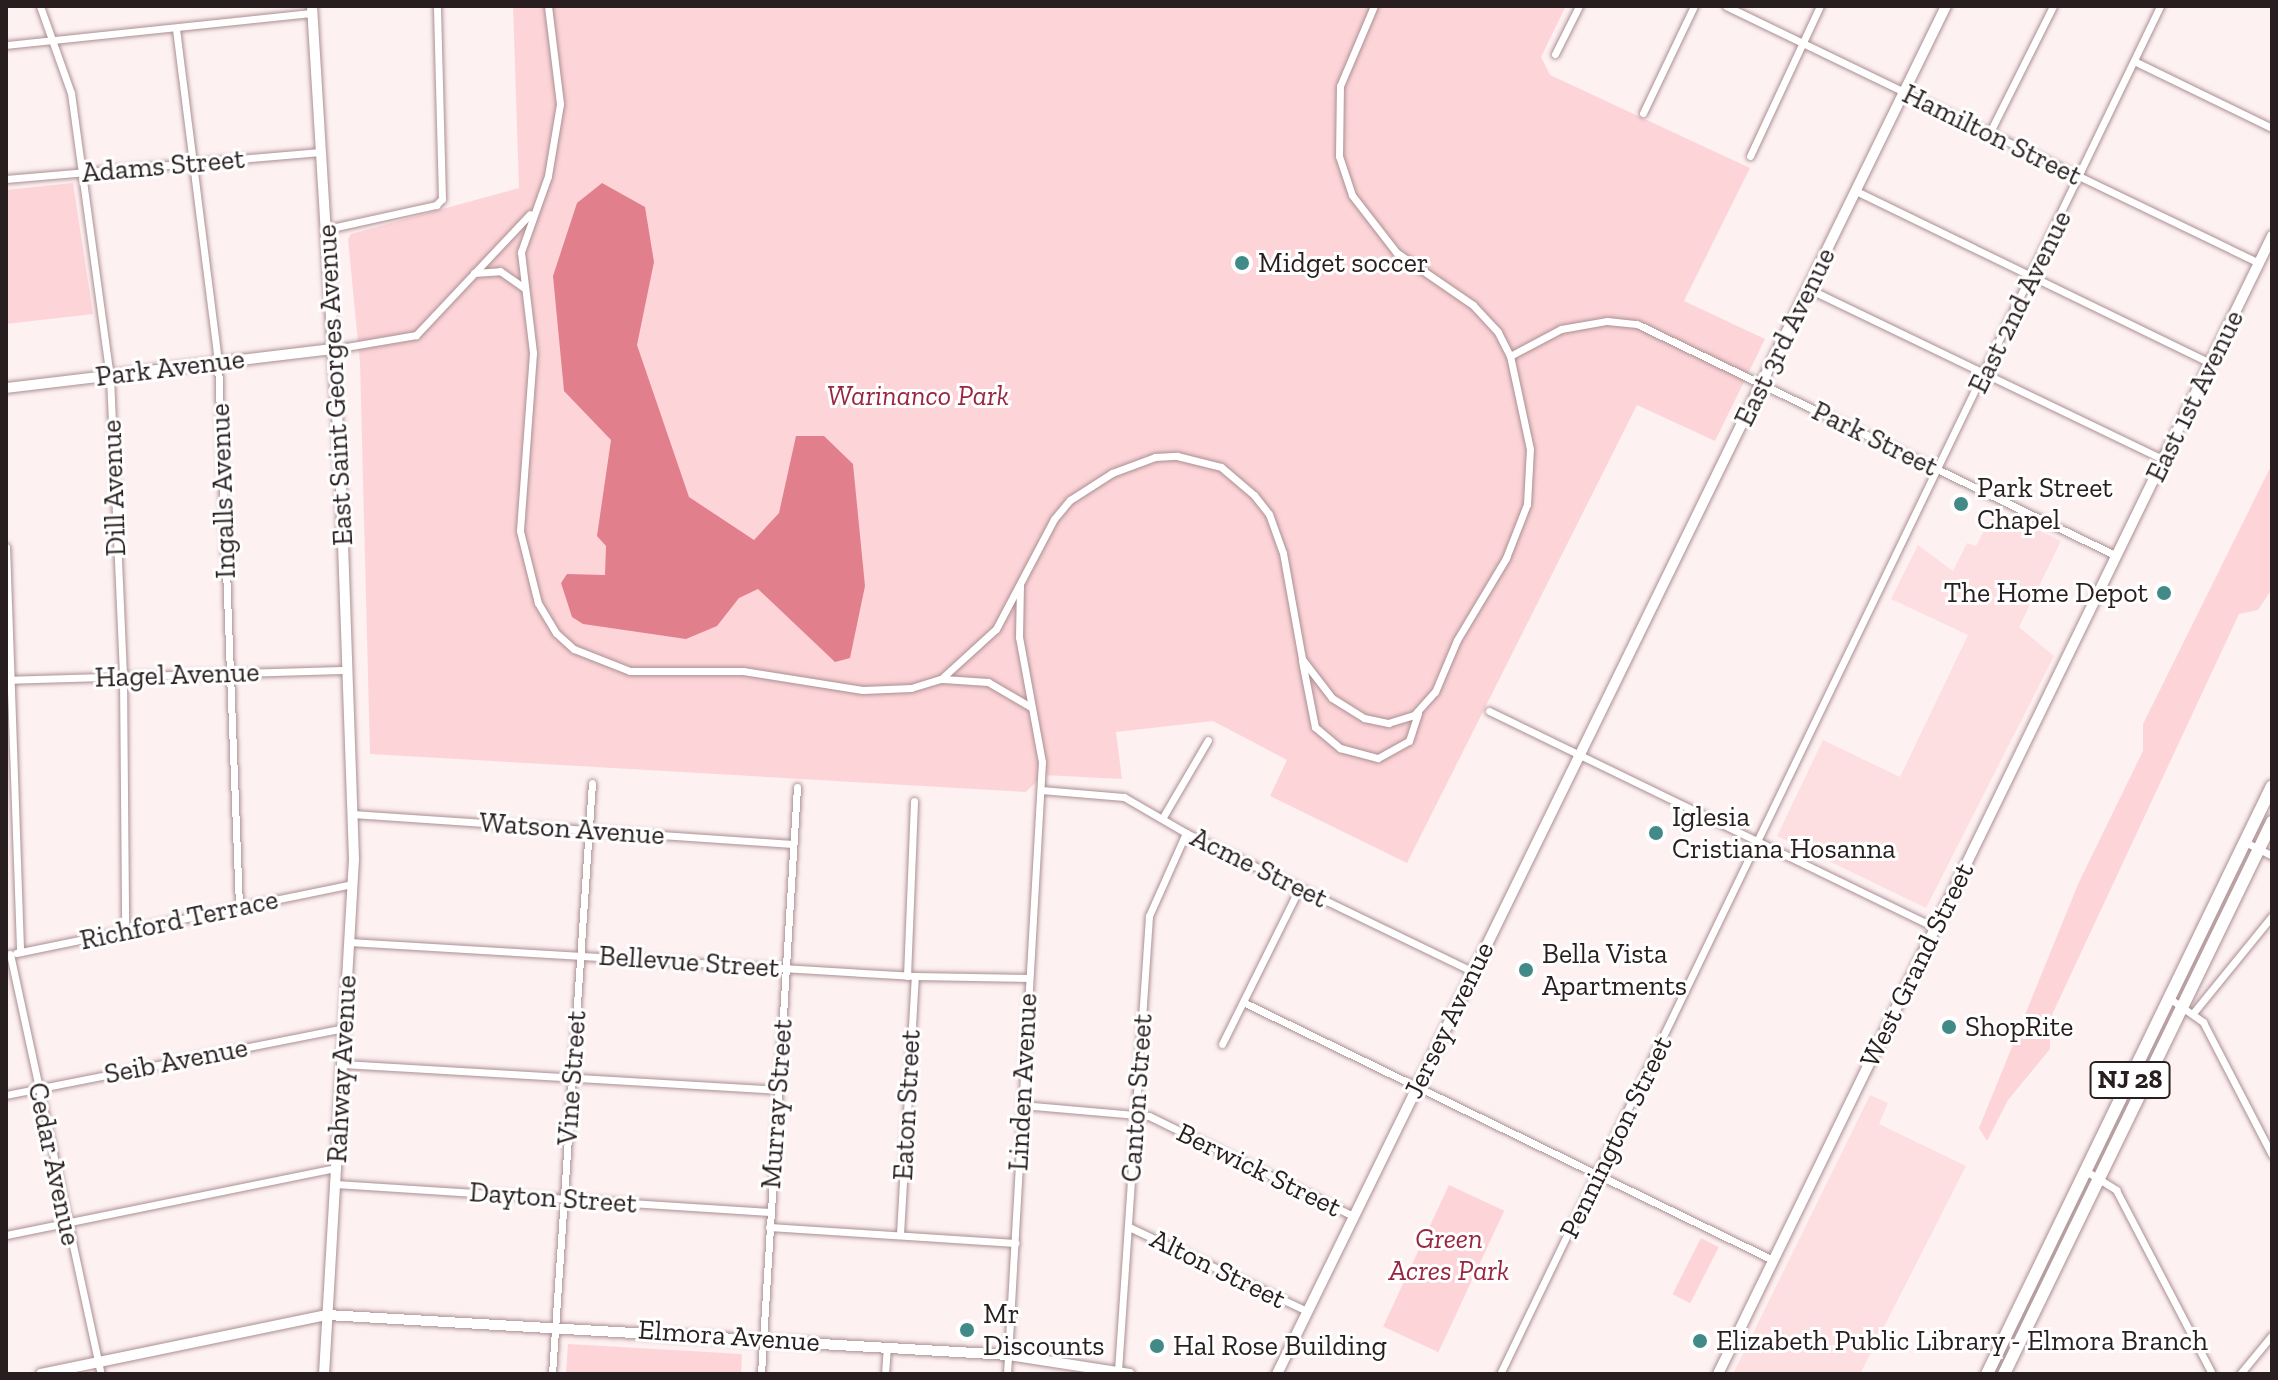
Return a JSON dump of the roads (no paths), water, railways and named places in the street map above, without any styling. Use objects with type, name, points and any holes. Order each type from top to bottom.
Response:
[{"type":"main road","name":"NJ 28","points":[[1989,1370],[2272,786]]},
{"type":"main road","name":"NJ 28","points":[[2006,1373],[2099,1177],[2188,1009],[2272,822]]},
{"type":"street","name":"Dill Avenue","points":[[40,6],[71,93],[109,375],[123,678],[125,931]]},
{"type":"street","points":[[327,229],[436,205],[442,199],[437,6]]},
{"type":"street","points":[[548,6],[560,104],[548,176],[532,211],[521,252],[533,353],[520,531],[538,603],[556,633],[582,653],[630,671],[743,671],[863,690],[911,688],[941,679],[988,682],[1031,708]]},
{"type":"street","points":[[941,679],[980,648],[1054,519],[1070,500],[1112,473],[1155,457],[1198,459],[1237,478],[1269,514],[1283,553],[1315,727],[1340,748],[1378,758],[1409,741],[1419,710],[1435,692],[1457,640],[1506,558],[1527,504],[1530,449],[1510,356],[1487,318],[1396,252],[1352,195],[1339,156],[1340,86],[1374,6]]},
{"type":"street","points":[[1555,54],[1579,6]]},
{"type":"street","points":[[1643,113],[1694,6]]},
{"type":"street","name":"Hamilton Street","points":[[1726,6],[2259,263]]},
{"type":"street","points":[[1750,156],[1820,6]]},
{"type":"street","name":"East 3rd Avenue","points":[[1621,666],[1946,6]]},
{"type":"street","points":[[1989,134],[2053,6]]},
{"type":"street","name":"East 2nd Avenue","points":[[1877,598],[2033,278],[2160,6]]},
{"type":"street","points":[[6,45],[54,44],[312,9]]},
{"type":"street","name":"East Saint Georges Avenue","points":[[312,9],[334,349],[351,764]]},
{"type":"street","name":"Ingalls Avenue","points":[[176,29],[218,362],[239,907]]},
{"type":"street","points":[[2134,61],[2272,128]]},
{"type":"street","name":"Adams Street","points":[[6,179],[320,152]]},
{"type":"street","points":[[1856,191],[2211,363]]},
{"type":"street","points":[[334,349],[416,335],[532,211]]},
{"type":"street","name":"East 1st Avenue","points":[[2117,556],[2272,236]]},
{"type":"street","points":[[472,274],[500,271],[524,288]]},
{"type":"street","points":[[1809,289],[2163,459]]},
{"type":"street","name":"Park Street","points":[[1510,356],[1561,329],[1607,321],[1637,324],[2117,556]]},
{"type":"street","name":"Park Avenue","points":[[6,388],[334,349]]},
{"type":"street","points":[[6,547],[8,680],[20,952]]},
{"type":"street","name":"West Grand Street","points":[[1718,1374],[2117,556]]},
{"type":"street","name":"Linden Avenue","points":[[1007,1374],[1041,790],[1040,746],[1019,637],[1020,583]]},
{"type":"street","name":"Pennington Street","points":[[1500,1374],[1877,598]]},
{"type":"street","points":[[1302,659],[1332,698],[1364,718],[1388,723],[1419,710]]},
{"type":"street","name":"Jersey Avenue","points":[[1277,1374],[1621,666]]},
{"type":"street","name":"Hagel Avenue","points":[[8,680],[123,678],[231,671],[347,670]]},
{"type":"street","points":[[1489,711],[1935,928]]},
{"type":"street","points":[[1163,817],[1208,740]]},
{"type":"street","name":"Rahway Avenue","points":[[324,1374],[346,1028],[352,884],[351,764]]},
{"type":"street","name":"Vine Street","points":[[552,1374],[592,783]]},
{"type":"street","name":"Murray Street","points":[[761,1374],[797,787]]},
{"type":"street","name":"Acme Street","points":[[1041,790],[1124,797],[1186,833],[1472,971]]},
{"type":"street","name":"Eaton Street","points":[[900,1234],[911,976],[914,801]]},
{"type":"street","name":"Watson Avenue","points":[[352,814],[793,844]]},
{"type":"street","name":"Canton Street","points":[[1124,1372],[1129,1227],[1149,916],[1186,833]]},
{"type":"street","points":[[2245,842],[2272,856]]},
{"type":"street","name":"Richford Terrace","points":[[8,955],[352,884]]},
{"type":"street","points":[[1222,1044],[1299,889]]},
{"type":"street","points":[[2188,1009],[2272,916]]},
{"type":"street","name":"Bellevue Street","points":[[349,942],[911,976],[1029,978]]},
{"type":"street","name":"Cedar Avenue","points":[[8,955],[101,1374]]},
{"type":"street","points":[[2169,998],[2188,1009],[2272,1155]]},
{"type":"street","points":[[1243,1002],[1773,1260]]},
{"type":"street","name":"Seib Avenue","points":[[6,1095],[346,1028]]},
{"type":"street","points":[[342,1064],[777,1090]]},
{"type":"street","name":"Berwick Street","points":[[1022,1105],[1137,1113],[1353,1216]]},
{"type":"street","points":[[6,1235],[336,1168]]},
{"type":"street","points":[[2086,1171],[2116,1190],[2212,1374]]},
{"type":"street","name":"Dayton Street","points":[[335,1184],[770,1212]]},
{"type":"street","points":[[769,1227],[1015,1243]]},
{"type":"street","name":"Alton Street","points":[[1129,1227],[1307,1311]]},
{"type":"street","name":"Elmora Avenue","points":[[41,1374],[327,1315],[555,1325],[887,1346],[1009,1355],[1124,1372]]},
{"type":"street","points":[[2240,1374],[2272,1335]]},
{"type":"street","points":[[885,1374],[887,1346]]},
{"type":"street","points":[[1989,1370],[2006,1373]]},
{"type":"place","name":"Midget soccer","points":[[1242,263]]},
{"type":"place","name":"Park Street Chapel","points":[[1961,504]]},
{"type":"place","name":"The Home Depot","points":[[2164,593]]},
{"type":"place","name":"Iglesia Cristiana Hosanna","points":[[1656,833]]},
{"type":"place","name":"Bella Vista Apartments","points":[[1526,970]]},
{"type":"place","name":"ShopRite","points":[[1949,1027]]},
{"type":"place","name":"Mr Discounts","points":[[967,1330]]},
{"type":"place","name":"Elizabeth Public Library - Elmora Branch","points":[[1700,1341]]},
{"type":"place","name":"Hal Rose Building","points":[[1157,1346]]},
{"type":"park label","name":"Warinanco Park","points":[[918,396]]},
{"type":"park label","name":"Green Acres Park","points":[[1449,1255]]}]
